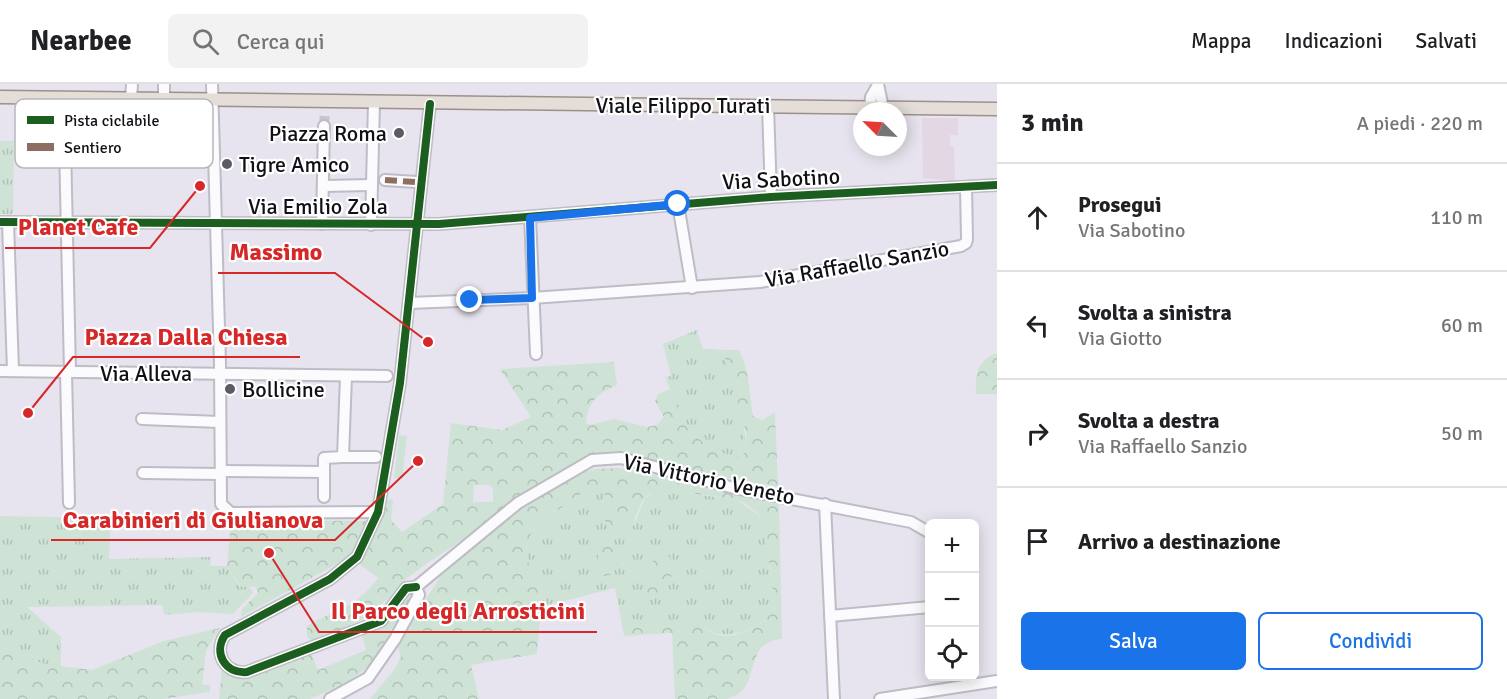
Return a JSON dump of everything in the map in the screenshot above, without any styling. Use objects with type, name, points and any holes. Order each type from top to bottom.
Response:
[{"type":"main road","name":"Viale Filippo Turati","points":[[0,97],[164,99]]},
{"type":"main road","name":"Viale Filippo Turati","points":[[213,100],[325,106],[372,102],[853,107]]},
{"type":"main road","name":"Viale Filippo Turati","points":[[907,108],[997,109]]},
{"type":"street","points":[[132,84],[132,99]]},
{"type":"street","points":[[164,84],[164,99]]},
{"type":"street","points":[[212,84],[213,99]]},
{"type":"street","points":[[876,102],[878,85]]},
{"type":"street","points":[[213,100],[221,504],[231,513],[378,512],[389,457],[419,225],[430,104]]},
{"type":"street","points":[[370,225],[372,102]]},
{"type":"street","points":[[768,106],[771,196]]},
{"type":"street","points":[[322,224],[324,126]]},
{"type":"street","points":[[66,168],[69,503]]},
{"type":"street","points":[[385,180],[415,180]]},
{"type":"street","points":[[324,186],[371,185]]},
{"type":"street","name":"Via Sabotino","points":[[419,225],[530,218],[771,196],[997,185]]},
{"type":"street","name":"Via Raffaello Sanzio","points":[[409,303],[532,298],[760,282],[966,243],[966,187]]},
{"type":"street","points":[[678,204],[692,288]]},
{"type":"street","points":[[530,218],[536,354]]},
{"type":"street","points":[[4,222],[13,371]]},
{"type":"street","name":"Via Emilio Zola","points":[[4,222],[419,225]]},
{"type":"street","name":"Via Alleva","points":[[0,371],[387,376]]},
{"type":"street","points":[[343,457],[346,376]]},
{"type":"street","points":[[142,419],[220,422]]},
{"type":"street","points":[[324,497],[324,458],[376,457]]},
{"type":"street","name":"Via Vittorio Veneto","points":[[378,512],[357,557],[330,579],[225,635],[219,646],[222,660],[235,671],[247,672],[381,621],[406,588],[416,587],[518,503],[592,460],[621,458],[734,488],[911,522],[925,530]]},
{"type":"street","points":[[143,473],[324,472]]},
{"type":"street","points":[[825,504],[834,699]]},
{"type":"street","points":[[330,699],[368,678],[395,639],[419,595],[416,587]]},
{"type":"street","points":[[830,616],[925,607]]},
{"type":"street","points":[[880,699],[955,682],[997,681]]},
{"type":"shaded area","points":[[922,118],[958,118],[958,135],[950,135],[950,146],[954,147],[955,181],[923,178]]},
{"type":"green space","points":[[0,141],[14,141],[13,214],[0,214]]},
{"type":"green space","points":[[697,330],[703,349],[723,350],[732,374],[744,426],[745,452],[739,457],[716,450],[687,428],[680,417],[665,377],[671,376],[663,344]]},
{"type":"green space","points":[[723,350],[739,350],[743,358],[753,416],[762,420],[775,412],[778,487],[718,476],[634,455],[603,455],[567,470],[429,562],[406,579],[389,598],[363,619],[312,643],[307,636],[307,626],[353,602],[378,578],[355,561],[376,534],[387,501],[393,500],[391,520],[402,532],[443,504],[451,423],[502,430],[531,417],[500,369],[614,362],[617,385],[604,391],[595,399],[589,409],[586,423],[590,425],[614,419],[647,427],[657,425],[664,417],[655,401],[658,394],[670,389],[687,427],[715,450],[739,457],[745,452],[746,432]],"holes":[[[474,485],[490,485],[493,489],[493,502],[473,502]]]},
{"type":"green space","points":[[993,354],[997,354],[997,394],[976,394],[980,366]]},
{"type":"green space","points":[[399,435],[407,436],[402,479],[394,478]]},
{"type":"green space","points":[[618,468],[779,500],[782,639],[769,642],[761,649],[745,687],[738,694],[727,699],[675,699],[672,633],[624,636],[621,620],[635,619],[662,626],[694,624],[722,636],[740,633],[764,621],[775,609],[763,518],[747,505],[736,500],[690,494],[654,493],[644,499],[627,533],[615,529],[603,519],[602,505],[606,490],[601,486],[590,489],[544,520],[533,531],[528,542],[526,552],[545,606],[541,607],[537,654],[471,665],[479,699],[370,699],[394,670],[401,657],[397,645],[447,566],[520,505],[569,476],[595,469]]},
{"type":"green space","points":[[601,486],[606,490],[602,505],[633,526],[645,498],[655,492],[679,492],[737,500],[763,518],[775,609],[750,629],[726,634],[715,633],[703,627],[663,626],[636,620],[621,620],[615,588],[545,606],[526,552],[533,531],[544,520],[580,495]]},
{"type":"green space","points":[[0,516],[111,518],[109,559],[211,557],[210,566],[227,566],[239,586],[250,587],[253,593],[233,614],[199,612],[164,615],[162,605],[27,607],[61,637],[61,667],[44,664],[0,646]]},
{"type":"green space","points":[[231,520],[366,521],[349,557],[241,617],[242,609],[258,593],[256,587],[240,586],[227,566]]},
{"type":"green space","points":[[602,539],[612,543],[618,566],[611,575],[604,576],[597,562]]},
{"type":"green space","points":[[658,554],[670,557],[672,575],[668,586],[654,598],[645,594],[653,561]]},
{"type":"green space","points":[[410,590],[414,594],[392,633],[392,629],[380,624]]},
{"type":"green space","points":[[388,621],[391,623],[390,636],[384,649],[375,660],[349,680],[322,694],[310,699],[219,699],[222,670],[242,677],[311,653],[318,670],[366,650],[361,632]]},
{"type":"green space","points":[[220,628],[206,651],[202,685],[210,685],[210,692],[162,699],[0,699],[0,646],[44,664],[92,670],[164,641]]},
{"type":"tunnel","points":[[324,126],[325,111]]},
{"type":"marked path","points":[[385,180],[416,182]]},
{"type":"cycle path","points":[[416,587],[406,588],[381,621],[247,672],[233,670],[223,661],[220,649],[225,635],[330,579],[357,557],[378,512],[400,383],[430,104]]},
{"type":"cycle path","points":[[0,222],[439,224],[771,197],[997,185]]},
{"type":"place","name":"Piazza Roma","points":[[399,133]]},
{"type":"place","name":"Tigre Amico","points":[[227,164]]},
{"type":"place","name":"Planet Cafe","points":[[200,186]]},
{"type":"place","name":"Massimo","points":[[428,342]]},
{"type":"place","name":"Bollicine","points":[[230,389]]},
{"type":"place","name":"Piazza Dalla Chiesa","points":[[28,413]]},
{"type":"place","name":"Carabinieri di Giulianova","points":[[418,461]]},
{"type":"place","name":"Il Parco degli Arrosticini","points":[[269,553]]},
{"type":"route","points":[[470,300],[532,298],[530,218],[678,204]]}]
